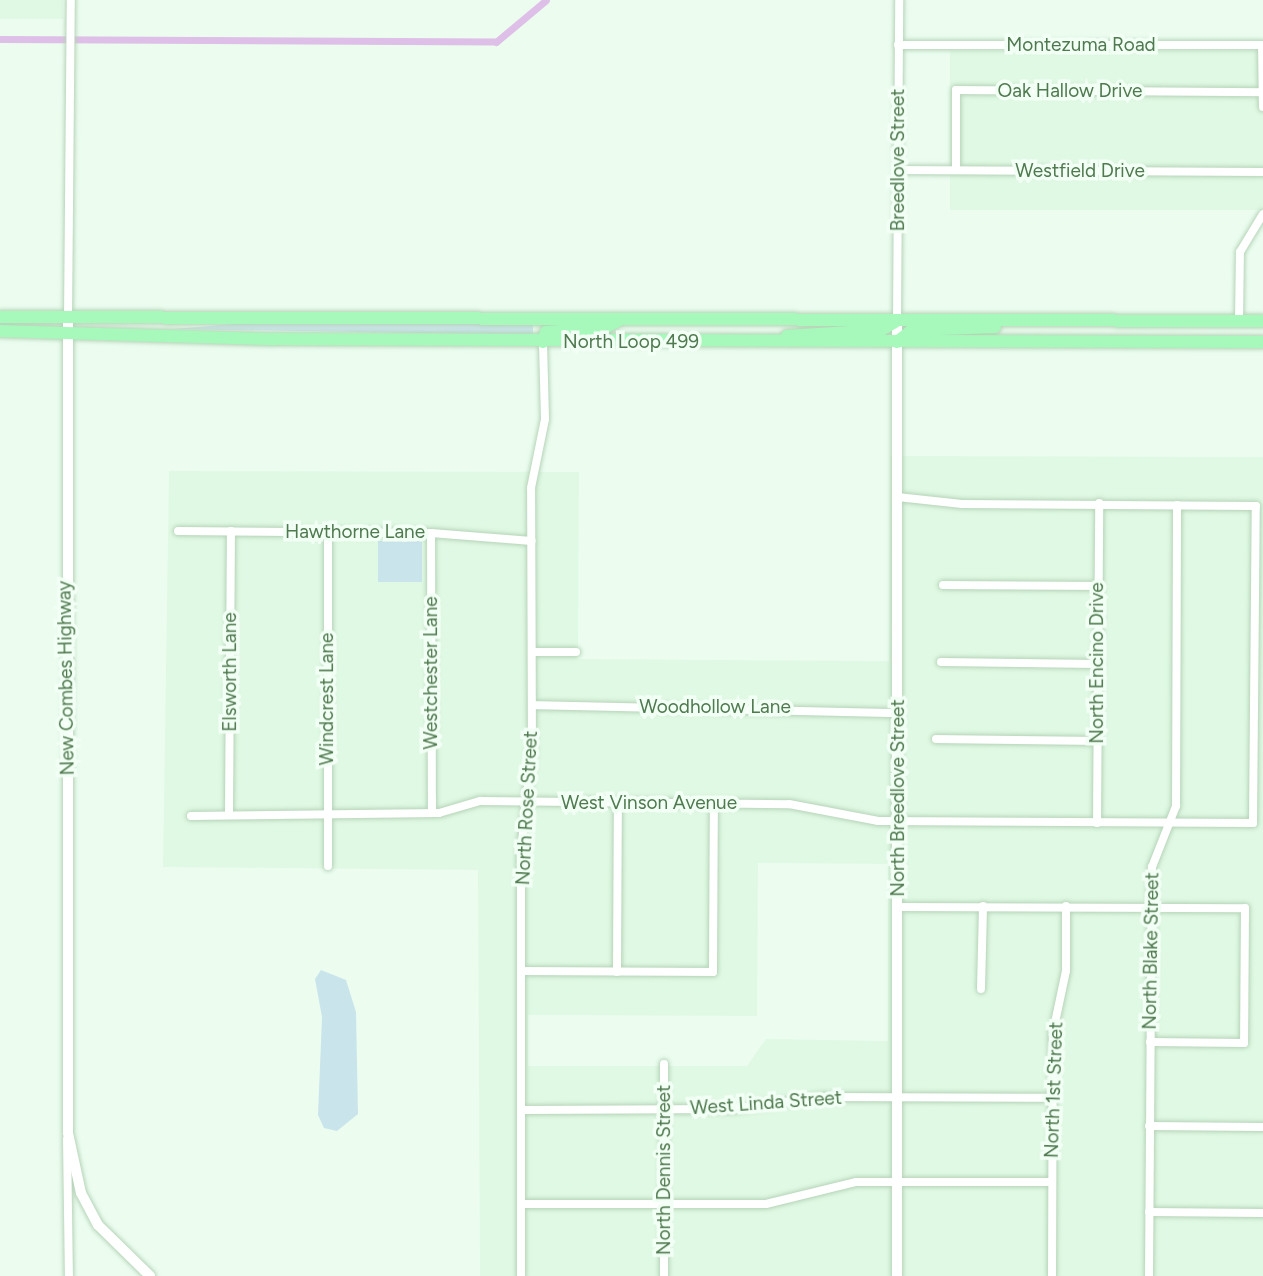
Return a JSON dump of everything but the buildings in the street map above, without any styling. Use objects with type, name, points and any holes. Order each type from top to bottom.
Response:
[{"type":"main road","name":"North Loop 499","points":[[0,317],[1263,321]]},
{"type":"main road","points":[[543,342],[546,332],[604,328],[621,319]]},
{"type":"main road","points":[[759,342],[823,330],[881,330],[897,321]]},
{"type":"main road","points":[[897,342],[912,330],[1030,321]]},
{"type":"main road","points":[[1239,321],[1240,342]]},
{"type":"main road","name":"North Loop 499","points":[[0,331],[543,342],[1263,342]]},
{"type":"street","name":"New Combes Highway","points":[[71,0],[68,319],[68,1133],[81,1193],[98,1225],[150,1276]]},
{"type":"street","name":"Breedlove Street","points":[[897,321],[899,0]]},
{"type":"street","name":"Montezuma Road","points":[[898,45],[1263,45]]},
{"type":"street","points":[[1263,45],[1263,107]]},
{"type":"street","name":"Oak Hallow Drive","points":[[956,170],[956,90],[1263,92]]},
{"type":"street","name":"Westfield Drive","points":[[898,170],[1263,172]]},
{"type":"street","points":[[1239,321],[1240,252],[1263,214]]},
{"type":"street","name":"North Breedlove Street","points":[[897,321],[897,1276]]},
{"type":"street","name":"North Rose Street","points":[[521,1276],[522,971],[526,802],[532,705],[532,475],[545,419],[543,342]]},
{"type":"street","points":[[897,497],[1177,505]]},
{"type":"street","name":"North Encino Drive","points":[[1097,822],[1099,503]]},
{"type":"street","name":"West Vinson Avenue","points":[[191,816],[229,813],[432,813],[480,801],[789,804],[855,820],[1253,823],[1256,506],[1177,505]]},
{"type":"street","name":"North Blake Street","points":[[1149,1276],[1151,908],[1153,856],[1168,823],[1177,787],[1177,505]]},
{"type":"street","name":"Hawthorne Lane","points":[[178,531],[431,533],[531,541]]},
{"type":"street","name":"Elsworth Lane","points":[[229,813],[230,531]]},
{"type":"street","name":"Windcrest Lane","points":[[328,533],[328,866]]},
{"type":"street","name":"Westchester Lane","points":[[431,533],[432,813]]},
{"type":"street","points":[[943,585],[1098,586]]},
{"type":"street","points":[[532,652],[576,652]]},
{"type":"street","points":[[941,662],[1098,664]]},
{"type":"street","name":"Woodhollow Lane","points":[[532,705],[897,713]]},
{"type":"street","points":[[936,739],[1097,741]]},
{"type":"street","points":[[617,972],[618,803]]},
{"type":"street","points":[[522,971],[713,972],[713,803]]},
{"type":"street","points":[[981,989],[983,906]]},
{"type":"street","name":"North 1st Street","points":[[1052,1276],[1053,1032],[1066,971],[1066,906]]},
{"type":"street","points":[[899,907],[1245,908],[1244,1043],[1150,1042]]},
{"type":"street","name":"North Dennis Street","points":[[664,1064],[664,1276]]},
{"type":"street","name":"West Linda Street","points":[[521,1110],[665,1110],[899,1097],[1053,1098]]},
{"type":"street","points":[[1149,1126],[1263,1127]]},
{"type":"street","points":[[68,1133],[69,1276]]},
{"type":"street","points":[[521,1204],[766,1204],[829,1185],[1051,1182]]},
{"type":"street","points":[[1149,1212],[1263,1213]]},
{"type":"shaded area","points":[[0,0],[63,0],[63,19],[0,19]]},
{"type":"shaded area","points":[[950,51],[1263,51],[1263,210],[950,210]]},
{"type":"shaded area","points":[[247,323],[533,323],[533,335],[172,329]]},
{"type":"shaded area","points":[[890,456],[1263,457],[1263,1276],[480,1276],[478,870],[163,867],[169,471],[579,472],[578,659],[889,661]],"holes":[[[758,863],[888,864],[888,1041],[766,1039],[747,1066],[528,1066],[528,1015],[757,1016]]]},
{"type":"shaded area","points":[[378,541],[422,541],[422,582],[378,582]]},
{"type":"shaded area","points":[[321,970],[346,980],[356,1012],[358,1114],[337,1131],[324,1128],[318,1115],[322,1017],[315,979]]},
{"type":"waterway","points":[[0,39],[496,42],[546,0]]}]
